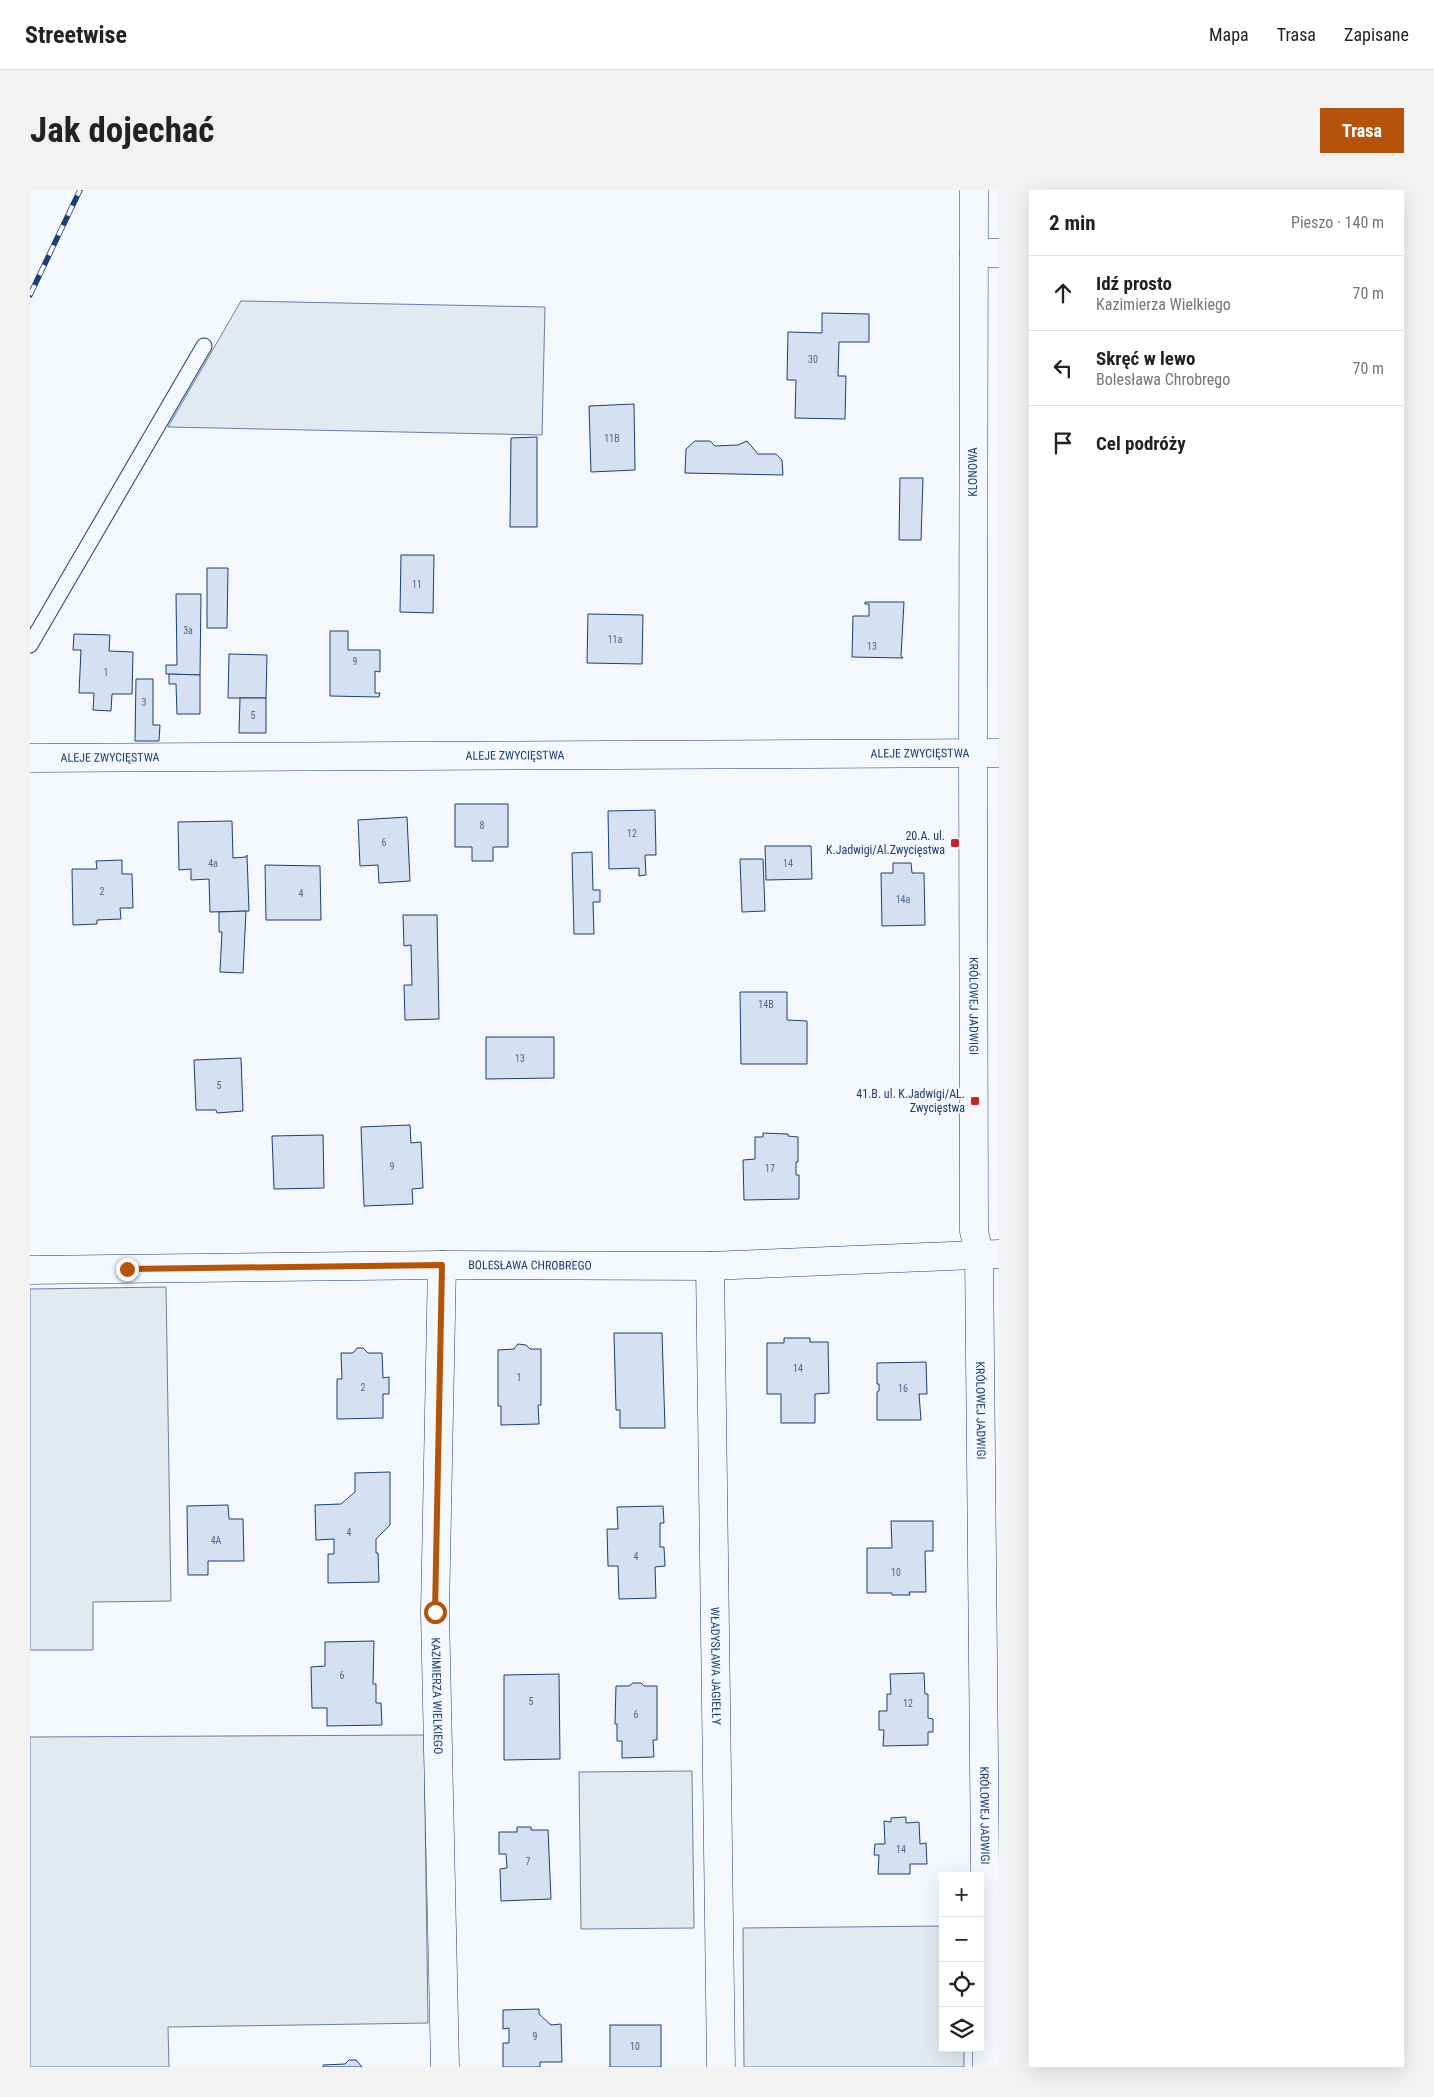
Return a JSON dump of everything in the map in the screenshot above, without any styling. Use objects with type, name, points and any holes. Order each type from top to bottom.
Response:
[{"type":"street","name":"KLONOWA","points":[[974,190],[986,253],[986,754]]},
{"type":"street","name":"ALEJE ZWYCIĘSTWA","points":[[30,758],[986,754]]},
{"type":"street","name":"KRÓLOWEJ JADWIGI","points":[[986,754],[974,1231],[989,1254],[987,2067]]},
{"type":"street","name":"BOLESŁAWA CHROBREGO","points":[[30,1270],[442,1265],[710,1266],[989,1254]]},
{"type":"street","name":"KAZIMIERZA WIELKIEGO","points":[[442,1265],[435,1612],[445,2067]]},
{"type":"street","name":"WŁADYSŁAWA JAGIEŁŁY","points":[[710,1266],[721,2067]]},
{"type":"lane","points":[[33,640],[204,346]]},
{"type":"shaded area","points":[[241,301],[545,307],[542,435],[168,427]]},
{"type":"shaded area","points":[[166,1287],[171,1601],[93,1602],[93,1650],[30,1650],[30,1289]]},
{"type":"shaded area","points":[[424,1735],[428,2023],[168,2027],[169,2067],[30,2067],[30,1737]]},
{"type":"shaded area","points":[[692,1771],[694,1928],[581,1929],[579,1772]]},
{"type":"shaded area","points":[[939,1926],[939,2052],[964,2052],[964,2067],[744,2067],[743,1928]]},
{"type":"building","points":[[822,313],[869,314],[869,342],[839,342],[838,376],[846,376],[845,419],[795,418],[796,380],[787,380],[788,332],[822,333]]},
{"type":"building","points":[[634,404],[635,470],[591,472],[589,406]]},
{"type":"building","points":[[537,437],[537,527],[510,527],[511,438]]},
{"type":"building","points":[[695,441],[710,441],[715,446],[738,445],[747,441],[758,454],[776,454],[782,460],[783,475],[685,473],[686,449]]},
{"type":"building","points":[[900,478],[923,478],[921,540],[899,540]]},
{"type":"building","points":[[401,555],[434,555],[433,613],[400,612]]},
{"type":"building","points":[[207,568],[228,568],[227,628],[207,628]]},
{"type":"building","points":[[176,594],[201,594],[200,675],[166,674],[166,665],[177,665]]},
{"type":"building","points":[[865,602],[904,602],[901,656],[903,658],[852,657],[853,616],[869,616],[869,604],[865,604]]},
{"type":"building","points":[[588,614],[643,615],[642,664],[587,663]]},
{"type":"building","points":[[330,631],[348,631],[348,650],[380,650],[380,672],[375,671],[375,693],[380,693],[379,697],[330,696]]},
{"type":"building","points":[[74,634],[110,635],[109,651],[133,652],[132,694],[112,694],[111,711],[93,710],[94,693],[79,693],[81,650],[73,650]]},
{"type":"building","points":[[229,654],[267,655],[266,698],[228,698]]},
{"type":"building","points":[[169,674],[200,675],[200,714],[177,714],[176,684],[169,684]]},
{"type":"building","points":[[136,679],[153,679],[153,725],[160,725],[159,741],[135,741]]},
{"type":"building","points":[[240,698],[266,698],[266,733],[239,733]]},
{"type":"building","points":[[455,804],[508,804],[508,847],[493,847],[493,861],[472,861],[472,847],[455,847]]},
{"type":"building","points":[[655,810],[656,855],[645,855],[646,875],[639,876],[639,868],[609,869],[608,811]]},
{"type":"building","points":[[407,817],[410,881],[379,883],[378,865],[360,866],[358,820]]},
{"type":"building","points":[[232,821],[233,858],[246,857],[247,855],[249,911],[210,912],[209,879],[191,880],[191,869],[179,870],[178,822]]},
{"type":"building","points":[[765,846],[811,846],[812,879],[766,880]]},
{"type":"building","points":[[592,852],[593,890],[600,890],[600,902],[593,902],[594,934],[574,934],[572,853]]},
{"type":"building","points":[[740,859],[763,859],[765,911],[742,912]]},
{"type":"building","points":[[122,860],[122,874],[132,874],[133,908],[120,908],[121,919],[97,920],[97,924],[73,925],[72,869],[97,869],[96,861]]},
{"type":"building","points":[[893,863],[911,863],[912,873],[924,873],[925,925],[882,926],[881,873],[893,873]]},
{"type":"building","points":[[265,865],[320,866],[321,920],[266,920]]},
{"type":"building","points":[[246,911],[243,973],[220,972],[222,932],[219,932],[219,912]]},
{"type":"building","points":[[403,915],[437,915],[439,1019],[405,1020],[404,985],[412,985],[411,945],[404,946]]},
{"type":"building","points":[[740,992],[787,992],[787,1020],[807,1021],[807,1064],[741,1064]]},
{"type":"building","points":[[486,1037],[554,1037],[554,1078],[486,1079]]},
{"type":"building","points":[[241,1058],[243,1111],[217,1113],[216,1110],[196,1110],[194,1060]]},
{"type":"building","points":[[410,1125],[411,1143],[421,1142],[423,1188],[412,1189],[413,1204],[364,1206],[361,1127]]},
{"type":"building","points":[[763,1133],[788,1134],[788,1136],[798,1137],[796,1175],[799,1175],[799,1199],[744,1200],[743,1160],[755,1159],[755,1137],[763,1137]]},
{"type":"building","points":[[323,1135],[324,1188],[274,1189],[272,1136]]},
{"type":"building","points":[[614,1333],[662,1333],[665,1428],[620,1428],[620,1410],[616,1410]]},
{"type":"building","points":[[784,1338],[810,1338],[810,1342],[828,1342],[829,1393],[815,1394],[815,1423],[781,1423],[781,1394],[767,1394],[767,1343],[784,1343]]},
{"type":"building","points":[[518,1344],[526,1345],[530,1349],[541,1349],[541,1405],[538,1405],[539,1424],[501,1425],[501,1406],[498,1406],[498,1350],[514,1349]]},
{"type":"building","points":[[357,1348],[363,1348],[368,1353],[382,1353],[383,1378],[389,1377],[389,1394],[383,1394],[383,1418],[337,1419],[337,1379],[342,1379],[341,1353],[353,1353]]},
{"type":"building","points":[[926,1362],[927,1394],[919,1394],[921,1420],[877,1420],[877,1392],[879,1391],[879,1384],[877,1384],[877,1363]]},
{"type":"building","points":[[390,1472],[390,1525],[376,1539],[379,1582],[328,1583],[328,1554],[334,1554],[334,1539],[316,1540],[315,1505],[341,1504],[355,1492],[355,1473]]},
{"type":"building","points":[[228,1505],[229,1519],[243,1519],[244,1561],[208,1561],[208,1575],[188,1575],[187,1506]]},
{"type":"building","points":[[663,1506],[664,1523],[660,1523],[660,1547],[664,1547],[665,1566],[655,1567],[656,1598],[619,1599],[618,1566],[608,1566],[607,1529],[618,1529],[617,1507]]},
{"type":"building","points":[[891,1521],[933,1521],[933,1551],[925,1551],[926,1592],[909,1592],[910,1595],[867,1593],[867,1548],[892,1548]]},
{"type":"building","points":[[374,1641],[373,1684],[376,1684],[376,1703],[381,1703],[382,1725],[327,1726],[327,1708],[312,1708],[311,1667],[325,1666],[325,1642]]},
{"type":"building","points":[[924,1673],[925,1694],[928,1694],[928,1718],[933,1719],[933,1732],[928,1732],[928,1745],[883,1746],[884,1730],[879,1730],[879,1711],[887,1711],[887,1694],[891,1694],[890,1674]]},
{"type":"building","points":[[559,1674],[560,1759],[504,1760],[504,1675]]},
{"type":"building","points":[[633,1683],[641,1683],[644,1686],[657,1686],[657,1740],[653,1740],[654,1757],[622,1758],[622,1741],[617,1741],[617,1724],[615,1724],[616,1686],[629,1686]]},
{"type":"building","points":[[906,1817],[906,1823],[919,1822],[920,1844],[926,1843],[927,1864],[910,1864],[910,1874],[878,1874],[879,1855],[874,1855],[875,1844],[885,1844],[884,1821],[891,1822],[891,1818]]},
{"type":"building","points":[[517,1827],[531,1827],[531,1830],[548,1830],[551,1899],[501,1901],[500,1869],[507,1868],[506,1854],[499,1854],[499,1832],[517,1832]]},
{"type":"building","points":[[539,2009],[539,2014],[551,2025],[561,2024],[562,2062],[540,2062],[540,2067],[503,2067],[503,2043],[509,2043],[509,2028],[503,2029],[503,2010]]},
{"type":"building","points":[[610,2025],[661,2025],[661,2067],[610,2067]]},
{"type":"building","points":[[349,2060],[356,2060],[362,2067],[323,2067],[323,2065],[345,2064]]},
{"type":"railway","points":[[30,295],[80,190]]},
{"type":"place","name":"20.A. ul. K.Jadwigi/Al.Zwycięstwa","points":[[955,843]]},
{"type":"place","name":"41.B. ul. K.Jadwigi/AL. Zwycięstwa","points":[[975,1101]]},
{"type":"route","points":[[127,1269],[442,1265],[435,1612]]}]
